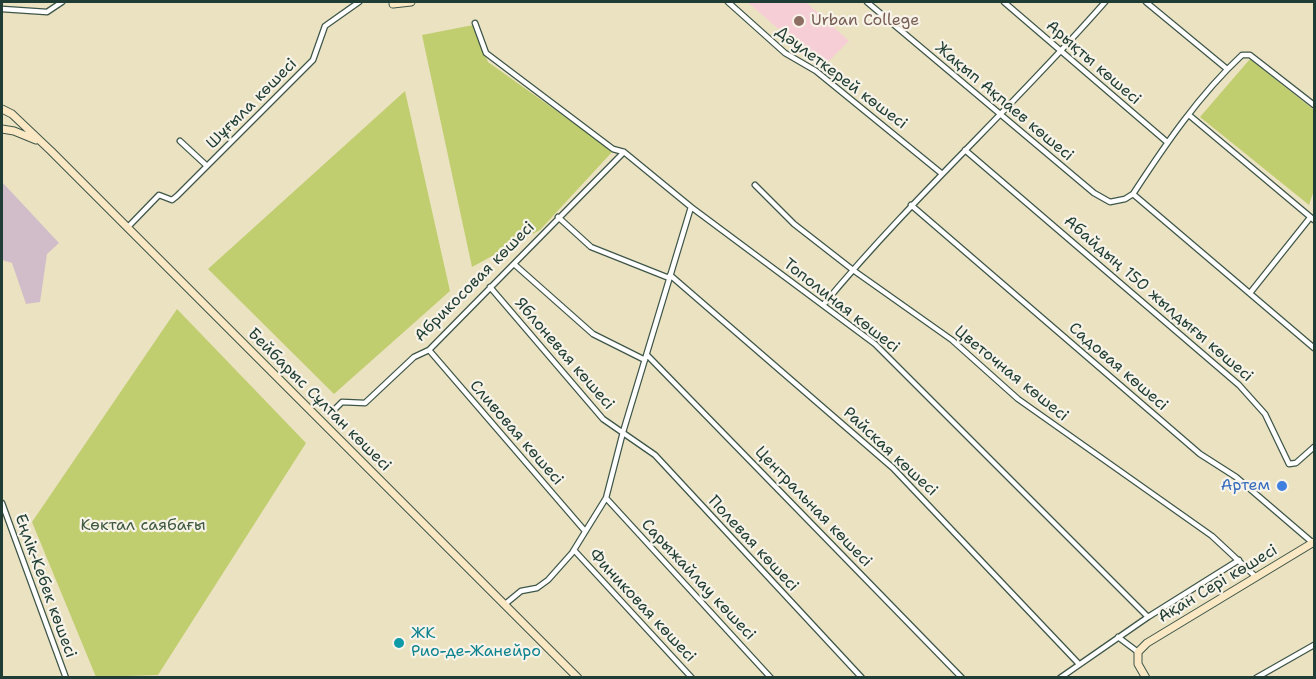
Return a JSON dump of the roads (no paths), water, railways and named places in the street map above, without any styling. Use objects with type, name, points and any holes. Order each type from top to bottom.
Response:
[{"type":"street","points":[[2,9],[46,12],[62,2]]},
{"type":"street","name":"Шұғыла көшесі","points":[[127,228],[159,195],[172,200],[207,166],[313,60],[322,30],[359,2]]},
{"type":"street","points":[[392,3],[411,2]]},
{"type":"street","name":"Дәулеткерей көшесі","points":[[728,2],[785,53],[824,77],[941,173]]},
{"type":"street","name":"Жақып Ақпаев көшесі","points":[[867,2],[1000,116],[1102,199],[1118,201],[1133,194]]},
{"type":"street","name":"Арықты көшесі","points":[[1004,2],[1167,142]]},
{"type":"street","points":[[824,304],[911,205],[1000,116],[1105,2]]},
{"type":"street","points":[[1146,2],[1227,69]]},
{"type":"street","name":"Тополиная көшесі","points":[[475,23],[486,53],[604,142],[624,152],[691,207],[824,304],[874,344],[1148,617]]},
{"type":"street","points":[[1314,105],[1248,54],[1242,55],[1227,69],[1167,142],[1133,194],[1314,348]]},
{"type":"street","name":"Бейбарыс Сұлтан көшесі","points":[[2,109],[12,114],[41,142],[578,678]]},
{"type":"street","points":[[1189,115],[1312,218],[1250,293]]},
{"type":"street","points":[[2,129],[14,131],[41,142]]},
{"type":"street","points":[[180,141],[207,166]]},
{"type":"street","name":"Абайдың 150 жылдығы көшесі","points":[[965,150],[1239,385],[1265,414],[1289,464],[1296,463],[1314,447]]},
{"type":"street","name":"Абрикосовая көшесі","points":[[335,410],[342,402],[365,403],[414,357],[429,350],[624,152]]},
{"type":"street","name":"Цветочная көшесі","points":[[755,185],[794,224],[852,270],[952,340],[1018,399],[1212,536],[1256,577]]},
{"type":"street","name":"Садовая көшесі","points":[[911,205],[1200,454],[1236,477],[1314,543]]},
{"type":"street","points":[[504,605],[521,591],[537,588],[548,580],[574,550],[606,498],[623,432],[691,207]]},
{"type":"street","name":"Райская көшесі","points":[[558,217],[591,247],[670,276],[893,468],[1078,663]]},
{"type":"street","name":"Центральная көшесі","points":[[514,264],[593,334],[646,358],[962,678]]},
{"type":"street","name":"Яблоневая көшесі","points":[[490,287],[603,419],[623,432]]},
{"type":"street","name":"Сливовая көшесі","points":[[429,350],[585,531]]},
{"type":"street","name":"Полевая көшесі","points":[[623,432],[655,455],[862,678]]},
{"type":"street","name":"Сарыжайлау көшесі","points":[[606,498],[771,678]]},
{"type":"street","name":"Еңлік-Кебек көшесі","points":[[2,503],[66,678]]},
{"type":"street","name":"Ақан Сері көшесі","points":[[1138,652],[1147,643],[1314,543]]},
{"type":"street","name":"Финиковая көшесі","points":[[574,550],[692,678]]},
{"type":"street","points":[[1060,678],[1078,663],[1239,560]]},
{"type":"street","points":[[1118,637],[1138,652],[1138,664],[1146,678]]},
{"type":"street","points":[[1256,678],[1314,645]]},
{"type":"place","name":"Urban College","points":[[799,21]]},
{"type":"place","name":"Артем","points":[[1282,486]]},
{"type":"place","name":"ЖК Рио-де-Жанейро","points":[[399,643]]},
{"type":"park label","name":"Көктал саябағы","points":[[143,526]]}]
